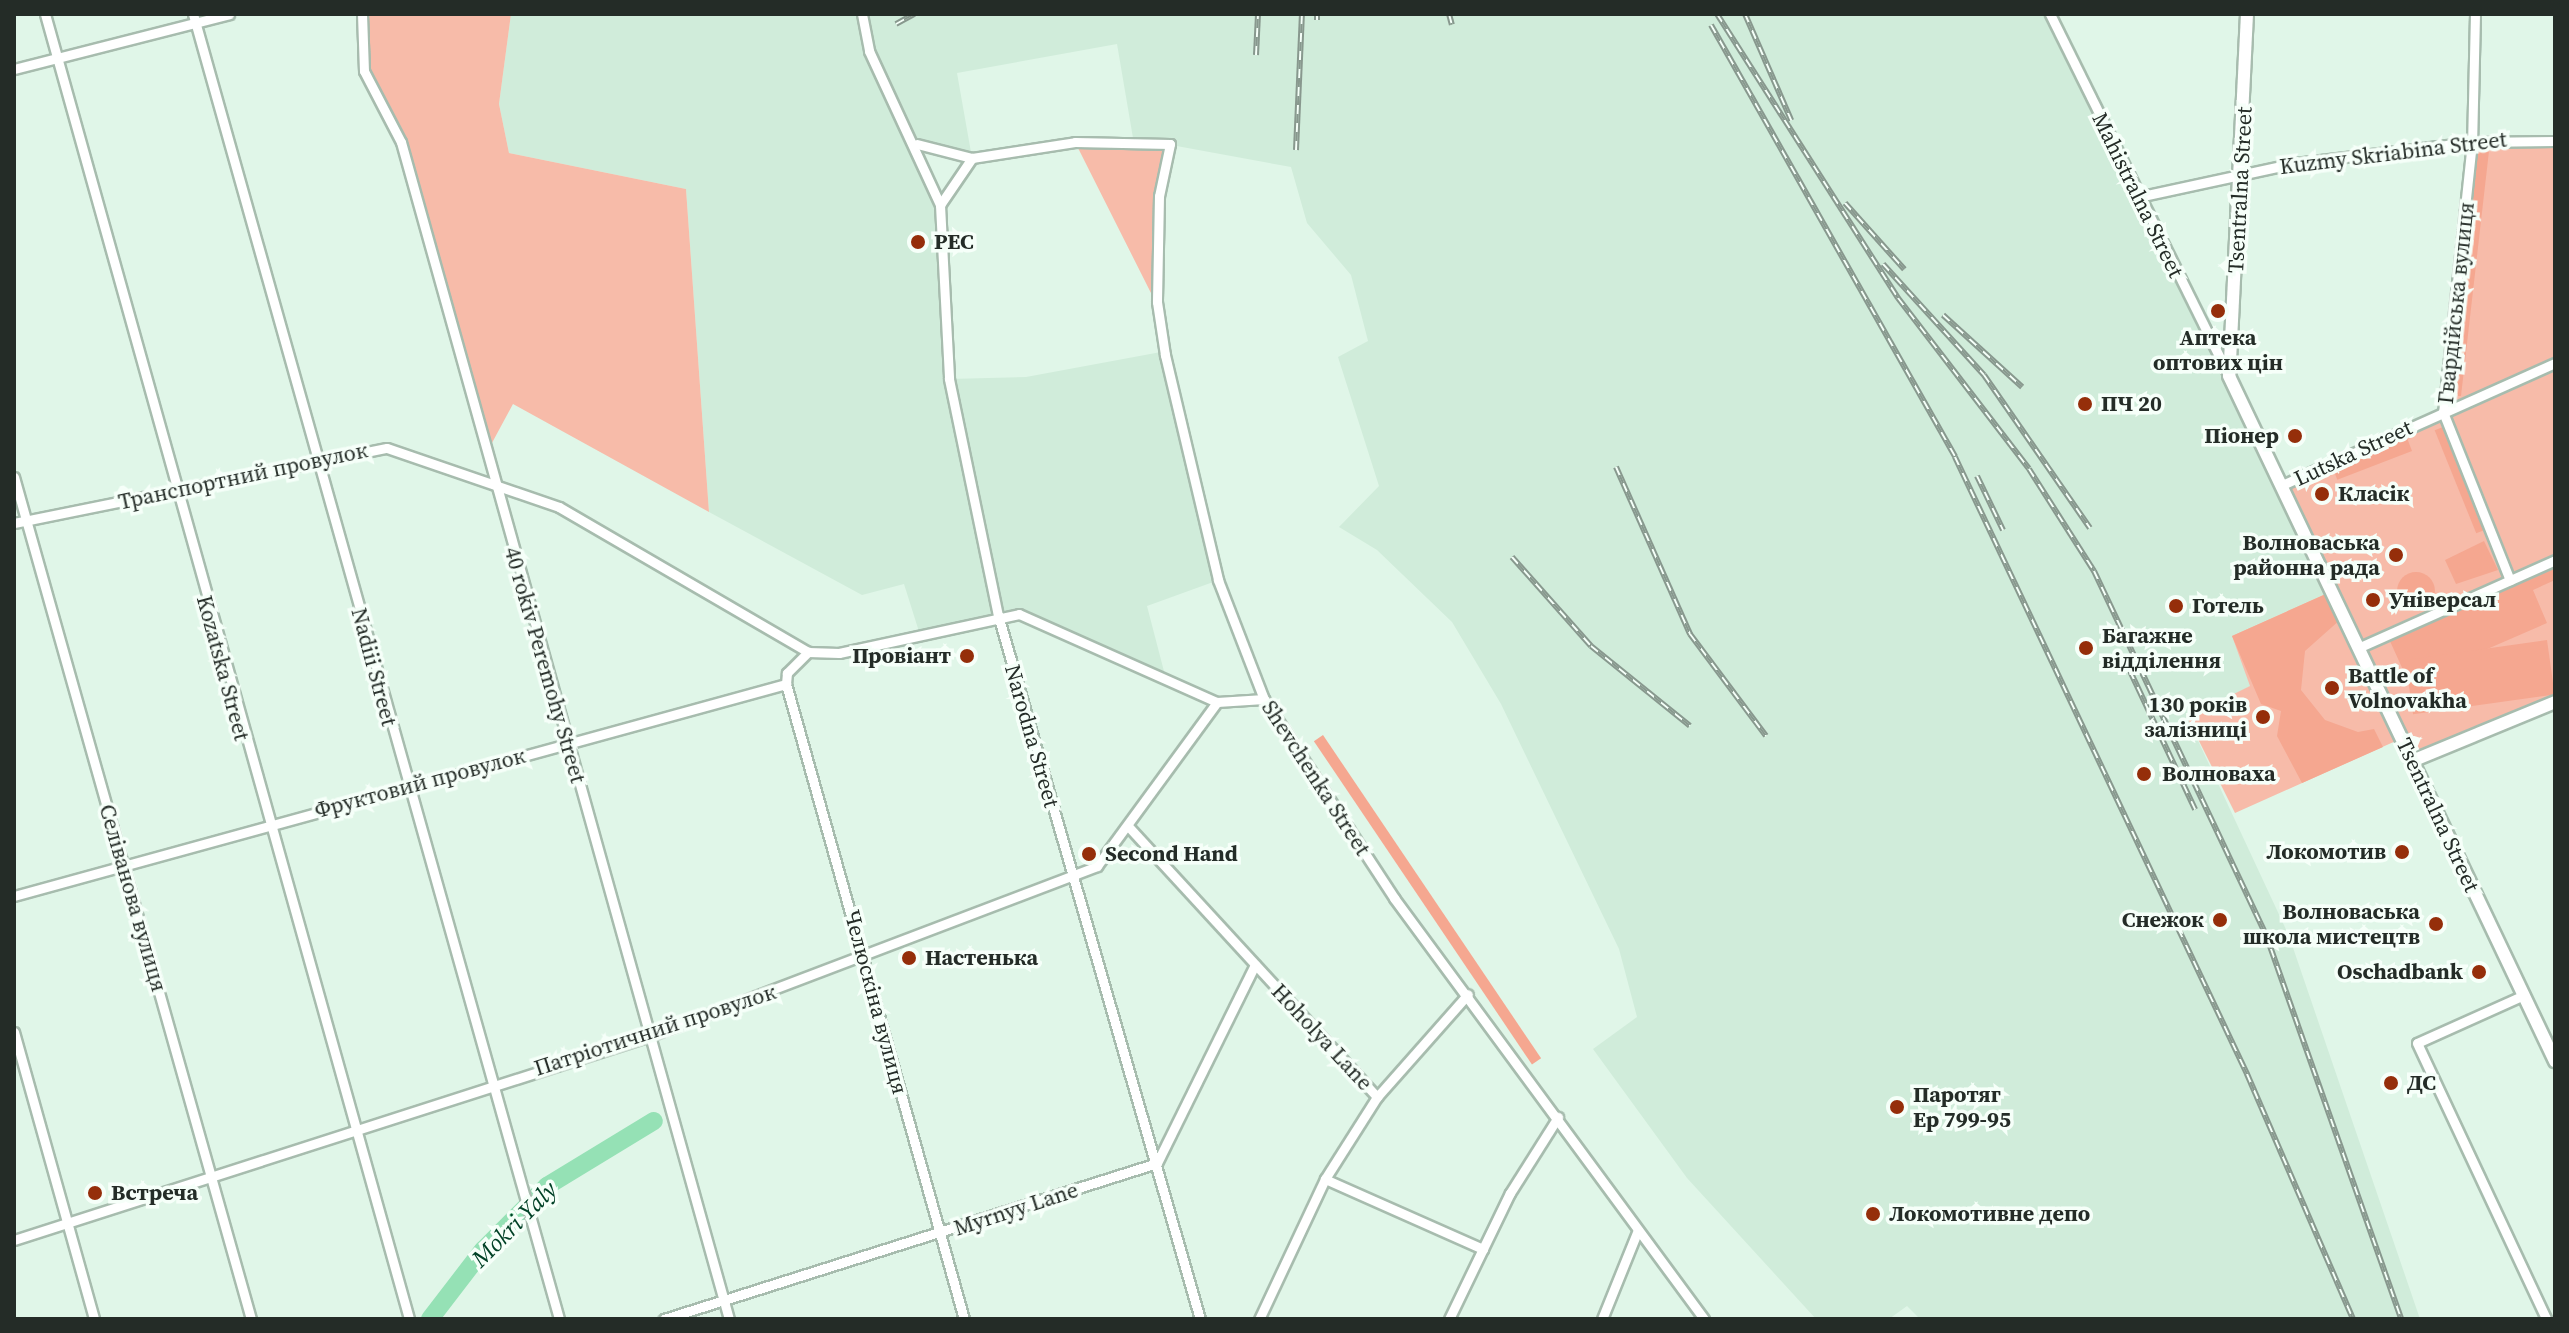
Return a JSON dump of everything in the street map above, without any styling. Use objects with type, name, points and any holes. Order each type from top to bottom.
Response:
[{"type":"main road","name":"Tsentralna Street","points":[[2247,14],[2229,376],[2555,1061]]},
{"type":"main road","points":[[2412,761],[2555,702]]},
{"type":"street","name":"Kozatska Street","points":[[45,14],[266,825],[359,1128],[409,1319]]},
{"type":"street","points":[[14,69],[194,19],[229,14]]},
{"type":"street","name":"40 rokiv Peremohy Street","points":[[362,14],[364,71],[401,142],[494,485],[729,1319]]},
{"type":"street","name":"Narodna Street","points":[[862,14],[869,51],[917,144],[940,205],[949,379],[998,615],[1200,1319]]},
{"type":"street","name":"Mahistralna Street","points":[[2050,14],[2229,376]]},
{"type":"street","name":"Гвардійська вулиця","points":[[2475,14],[2472,142],[2443,412],[2510,580]]},
{"type":"street","name":"Nadiii Street","points":[[194,19],[405,785],[495,1083],[559,1319]]},
{"type":"street","name":"Shevchenka Street","points":[[972,158],[1133,138],[1170,144],[1159,196],[1157,302],[1165,355],[1218,580],[1264,699],[1394,898],[1468,994],[1704,1319]]},
{"type":"street","name":"Kuzmy Skriabina Street","points":[[2138,197],[2241,173],[2472,142],[2555,141]]},
{"type":"street","points":[[917,144],[972,158],[940,205]]},
{"type":"street","name":"Lutska Street","points":[[2282,485],[2555,363]]},
{"type":"street","name":"Транспортний провулок","points":[[14,523],[387,448],[559,507],[808,652]]},
{"type":"street","name":"Селіванова вулиця","points":[[14,477],[251,1319]]},
{"type":"street","points":[[2360,647],[2555,560]]},
{"type":"street","points":[[786,684],[787,673],[808,652],[921,638],[998,615],[1019,614],[1217,702],[1264,699]]},
{"type":"street","name":"Фруктовий провулок","points":[[14,896],[405,785],[568,745],[786,684]]},
{"type":"street","name":"Челюскіна вулиця","points":[[786,684],[964,1319]]},
{"type":"street","name":"Патріотичний провулок","points":[[14,1240],[495,1083],[650,1036],[864,958],[1097,866],[1217,702]]},
{"type":"street","name":"Hoholya Lane","points":[[1128,826],[1377,1097],[1325,1179],[1259,1319]]},
{"type":"street","points":[[1157,1163],[1255,965]]},
{"type":"street","points":[[1377,1097],[1468,994]]},
{"type":"street","points":[[2524,995],[2417,1043],[2546,1319]]},
{"type":"street","points":[[14,1032],[94,1319]]},
{"type":"street","points":[[1449,1319],[1483,1249],[1558,1117]]},
{"type":"street","name":"Myrnyy Lane","points":[[664,1319],[1157,1163]]},
{"type":"street","points":[[1325,1179],[1483,1249]]},
{"type":"street","points":[[1602,1319],[1638,1230]]},
{"type":"shaded area","points":[[362,14],[511,14],[499,104],[509,153],[686,189],[709,512],[513,404],[486,454],[401,142],[368,85]]},
{"type":"shaded area","points":[[511,14],[2050,14],[2328,593],[2233,636],[2251,686],[2187,717],[2289,936],[2420,1319],[1920,1319],[1907,1306],[1889,1319],[1816,1319],[1687,1178],[1593,1049],[1637,1017],[1619,949],[1501,704],[1452,622],[1377,550],[1339,527],[1379,486],[1338,357],[1368,341],[1351,275],[1307,223],[1291,167],[1133,138],[1117,44],[957,73],[972,158],[918,145],[940,205],[949,379],[1026,377],[1161,352],[1216,581],[1147,606],[1166,679],[1019,614],[921,638],[904,584],[862,595],[709,512],[686,189],[509,153],[499,104]]},
{"type":"shaded area","points":[[1133,138],[1170,144],[1159,196],[1154,299],[1075,142]]},
{"type":"shaded area","points":[[2555,141],[2555,702],[2417,760],[2285,484],[2443,412],[2472,142]]},
{"type":"shaded area","points":[[2478,149],[2489,151],[2461,396],[2448,396]]},
{"type":"shaded area","points":[[2443,427],[2485,530],[2476,533],[2435,430]]},
{"type":"shaded area","points":[[2407,438],[2412,451],[2337,480],[2332,467]]},
{"type":"shaded area","points":[[2484,541],[2498,570],[2456,584],[2445,560]]},
{"type":"shaded area","points":[[2555,566],[2555,580],[2533,590],[2547,623],[2409,683],[2389,639]]},
{"type":"shaded area","points":[[2416,572],[2429,578],[2435,591],[2429,604],[2416,610],[2403,604],[2397,591],[2403,578]]},
{"type":"shaded area","points":[[2328,593],[2398,740],[2235,813],[2187,717],[2250,686],[2232,636]]},
{"type":"shaded area","points":[[2328,593],[2341,619],[2305,651],[2301,690],[2325,720],[2358,732],[2374,729],[2383,747],[2302,783],[2277,736],[2281,711],[2261,704],[2232,636]]},
{"type":"shaded area","points":[[2547,640],[2555,694],[2413,714],[2405,660]]},
{"type":"shaded area","points":[[1323,735],[1541,1058],[1532,1064],[1314,741]]},
{"type":"waterway","name":"Mokri Yaly","points":[[430,1319],[483,1250],[547,1186],[654,1121]]},
{"type":"railway","points":[[896,24],[914,14]]},
{"type":"railway","points":[[1256,55],[1258,14]]},
{"type":"railway","points":[[1296,150],[1302,14]]},
{"type":"railway","points":[[1317,14],[1317,20]]},
{"type":"railway","points":[[1449,14],[1452,25]]},
{"type":"railway","points":[[1717,14],[1898,298],[2029,469],[2094,571],[2265,932],[2401,1319]]},
{"type":"railway","points":[[1745,14],[1791,120]]},
{"type":"railway","points":[[1711,25],[1955,457],[2247,1074],[2353,1319]]},
{"type":"railway","points":[[1845,203],[1904,269]]},
{"type":"railway","points":[[1883,264],[1984,375],[2090,528]]},
{"type":"railway","points":[[1943,315],[2022,387]]},
{"type":"railway","points":[[1616,467],[1690,634],[1766,736]]},
{"type":"railway","points":[[1977,476],[2003,530]]},
{"type":"railway","points":[[1512,557],[1591,646],[1690,726]]},
{"type":"railway","points":[[2130,671],[2195,809]]},
{"type":"place","name":"РЕС","points":[[918,242]]},
{"type":"place","name":"Аптека оптових цін","points":[[2218,311]]},
{"type":"place","name":"ПЧ 20","points":[[2085,404]]},
{"type":"place","name":"Піонер","points":[[2295,436]]},
{"type":"place","name":"Класік","points":[[2322,494]]},
{"type":"place","name":"Волноваська районна рада","points":[[2396,555]]},
{"type":"place","name":"Універсал","points":[[2373,600]]},
{"type":"place","name":"Готель","points":[[2176,606]]},
{"type":"place","name":"Багажне відділення","points":[[2086,648]]},
{"type":"place","name":"Провіант","points":[[967,656]]},
{"type":"place","name":"Battle of Volnovakha","points":[[2332,688]]},
{"type":"place","name":"130 років залізниці","points":[[2263,717]]},
{"type":"place","name":"Волноваха","points":[[2144,774]]},
{"type":"place","name":"Локомотив","points":[[2402,852]]},
{"type":"place","name":"Second Hand","points":[[1089,854]]},
{"type":"place","name":"Снежок","points":[[2220,920]]},
{"type":"place","name":"Волноваська школа мистецтв","points":[[2436,924]]},
{"type":"place","name":"Настенька","points":[[909,958]]},
{"type":"place","name":"Oschadbank","points":[[2479,972]]},
{"type":"place","name":"ДС","points":[[2391,1083]]},
{"type":"place","name":"Паротяг Ер 799-95","points":[[1897,1107]]},
{"type":"place","name":"Встреча","points":[[95,1193]]},
{"type":"place","name":"Локомотивне депо","points":[[1873,1214]]}]
